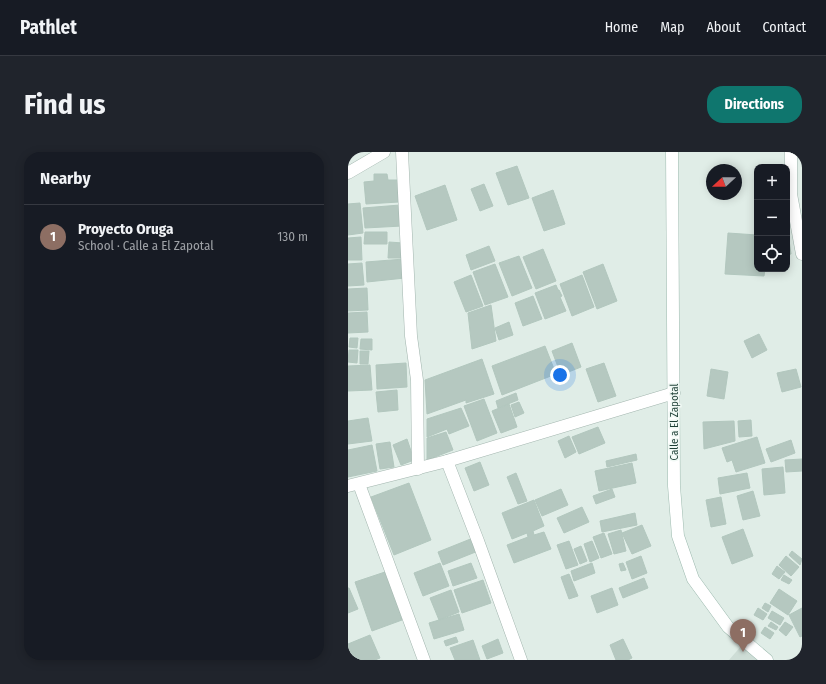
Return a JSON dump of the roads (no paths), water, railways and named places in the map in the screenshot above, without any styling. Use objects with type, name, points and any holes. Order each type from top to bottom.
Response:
[{"type":"street","points":[[348,173],[384,152]]},
{"type":"street","points":[[402,152],[411,336],[417,380],[418,469]]},
{"type":"street","name":"Calle a El Zapotal","points":[[672,152],[674,486],[678,536],[693,579],[728,627],[767,660]]},
{"type":"street","points":[[791,152],[791,194],[802,254]]},
{"type":"street","points":[[424,660],[354,485],[447,461],[674,393]]},
{"type":"street","points":[[447,461],[521,660]]},
{"type":"place","name":"Proyecto Oruga","points":[[743,652]]}]
